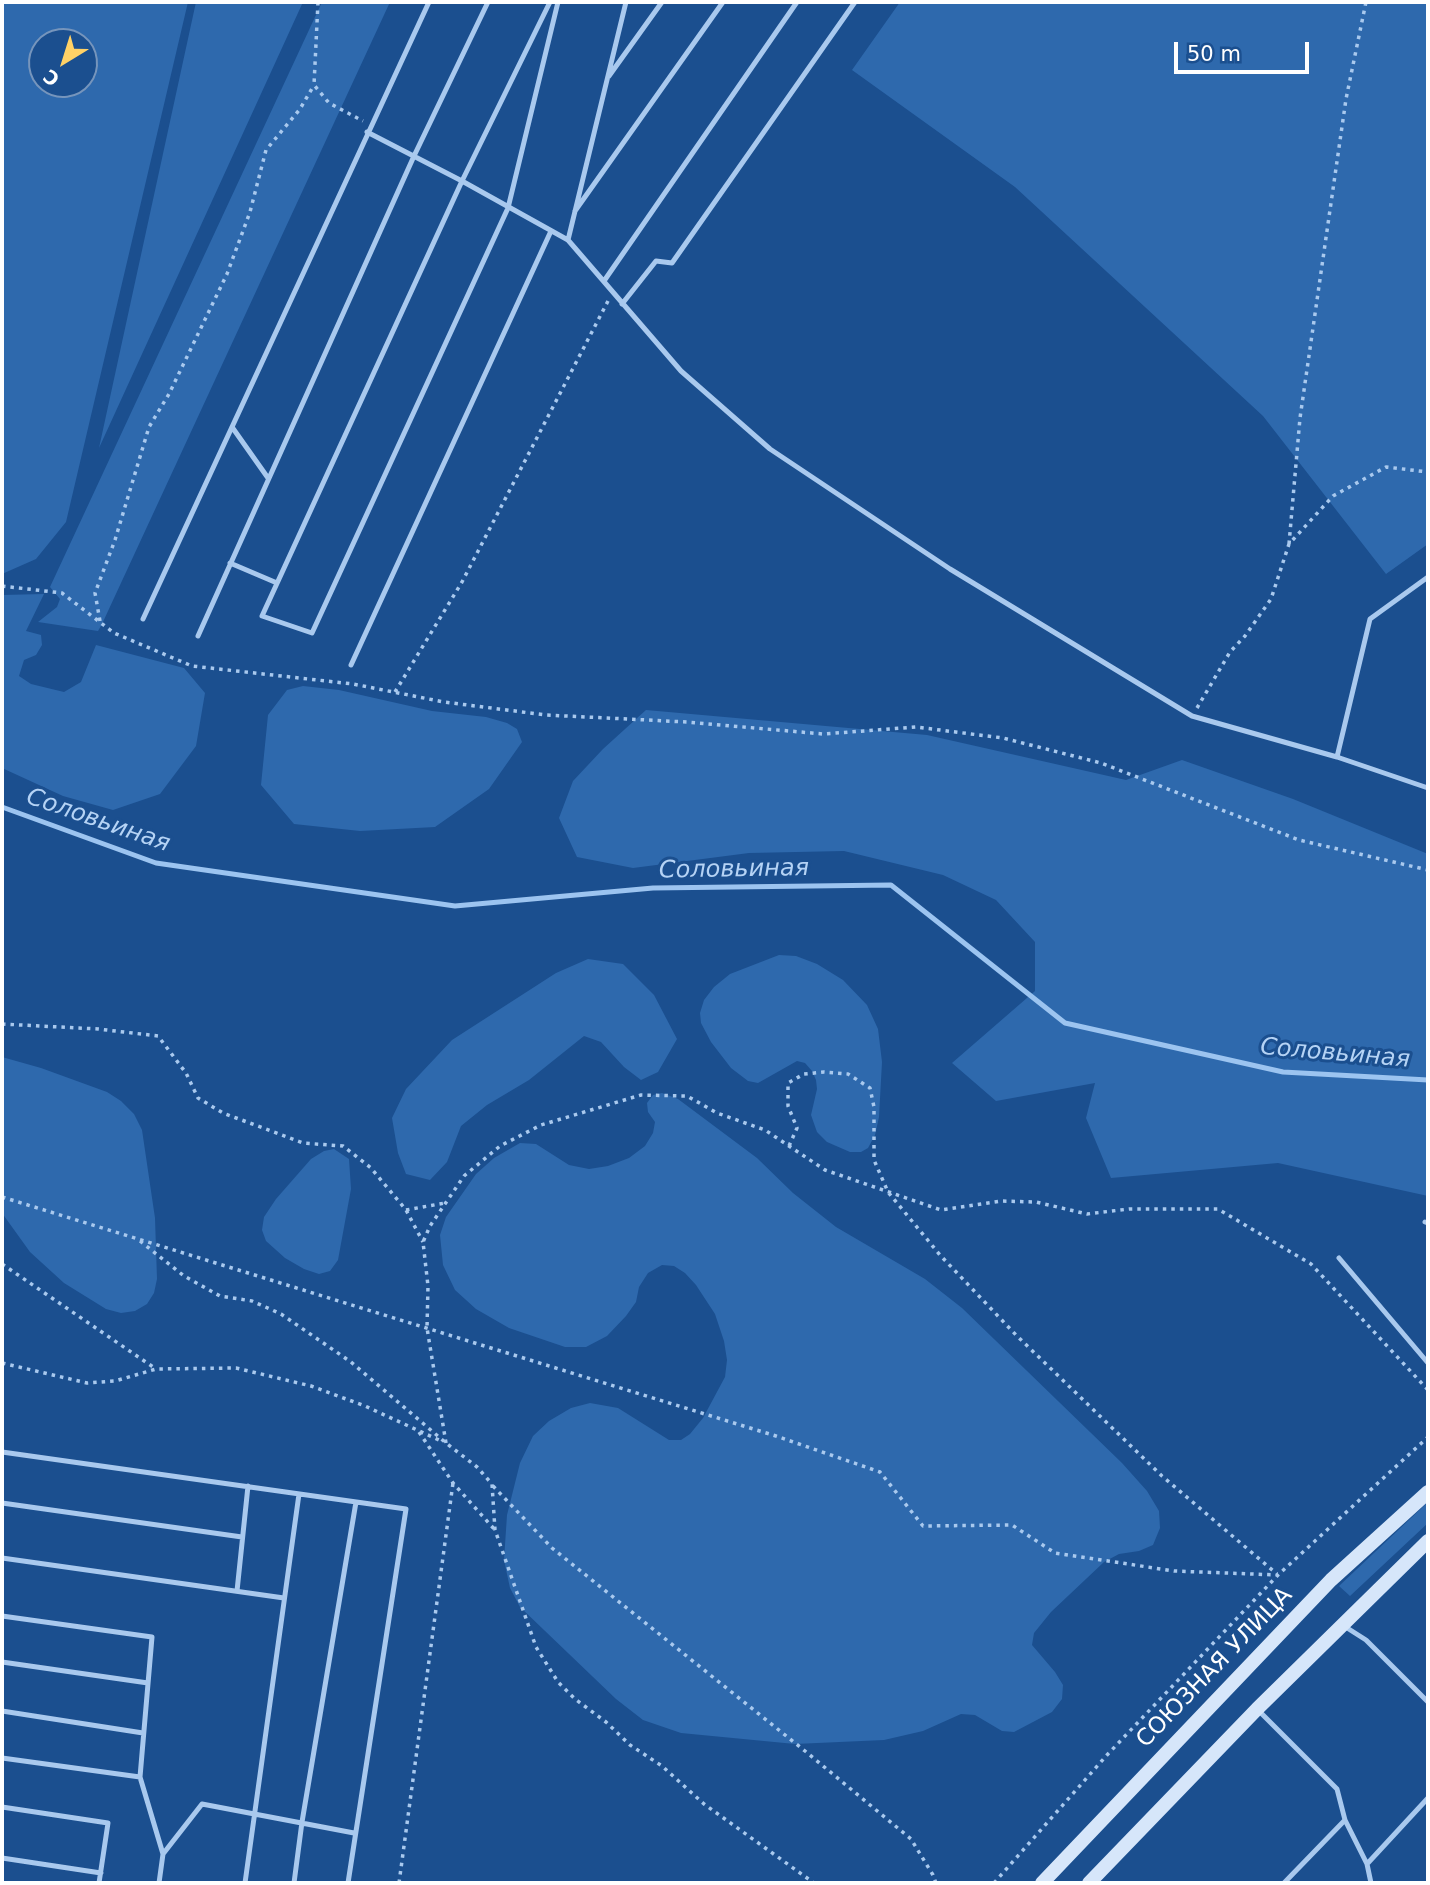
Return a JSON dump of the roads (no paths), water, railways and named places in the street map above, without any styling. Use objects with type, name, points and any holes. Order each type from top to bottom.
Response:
[{"type":"main road","name":"СОЮЗНАЯ УЛИЦА","points":[[1042,1883],[1331,1580],[1428,1492]]},
{"type":"main road","points":[[1089,1883],[1342,1624],[1425,1549]]},
{"type":"lane","points":[[144,619],[429,2]]},
{"type":"lane","points":[[198,636],[414,156],[488,2]]},
{"type":"lane","points":[[550,2],[462,181],[262,616],[312,633],[508,208],[558,2]]},
{"type":"lane","points":[[568,240],[626,2]]},
{"type":"lane","points":[[607,79],[662,2]]},
{"type":"lane","points":[[575,211],[723,2]]},
{"type":"lane","points":[[604,281],[797,2]]},
{"type":"lane","points":[[622,304],[656,261],[672,263],[855,2]]},
{"type":"lane","points":[[367,132],[568,240],[681,372],[770,449],[950,569],[1192,716],[1337,757],[1428,788]]},
{"type":"lane","points":[[351,665],[551,231]]},
{"type":"lane","points":[[232,427],[268,478]]},
{"type":"lane","points":[[230,563],[277,583]]},
{"type":"lane","points":[[1337,757],[1370,619],[1428,577]]},
{"type":"lane","points":[[1339,1258],[1428,1363]]},
{"type":"lane","points":[[2,1452],[406,1509],[348,1883]]},
{"type":"lane","points":[[237,1591],[248,1486]]},
{"type":"lane","points":[[245,1883],[299,1494]]},
{"type":"lane","points":[[294,1883],[356,1502]]},
{"type":"lane","points":[[2,1503],[242,1537]]},
{"type":"lane","points":[[2,1558],[284,1598]]},
{"type":"lane","points":[[2,1616],[152,1637],[140,1777],[163,1854],[159,1883]]},
{"type":"lane","points":[[1342,1624],[1366,1640],[1428,1702]]},
{"type":"lane","points":[[2,1662],[148,1683]]},
{"type":"lane","points":[[1257,1709],[1337,1789],[1345,1820],[1367,1864],[1371,1883]]},
{"type":"lane","points":[[2,1712],[143,1733]]},
{"type":"lane","points":[[2,1758],[140,1777]]},
{"type":"lane","points":[[1367,1864],[1428,1798]]},
{"type":"lane","points":[[163,1854],[202,1804],[354,1833]]},
{"type":"lane","points":[[2,1807],[108,1823],[99,1883]]},
{"type":"lane","points":[[1284,1883],[1345,1820]]},
{"type":"lane","points":[[2,1858],[101,1873]]},
{"type":"waterway","name":"Соловьиная","points":[[2,807],[156,863],[455,906],[653,888],[891,885],[1065,1023],[1283,1072],[1428,1080]]}]
